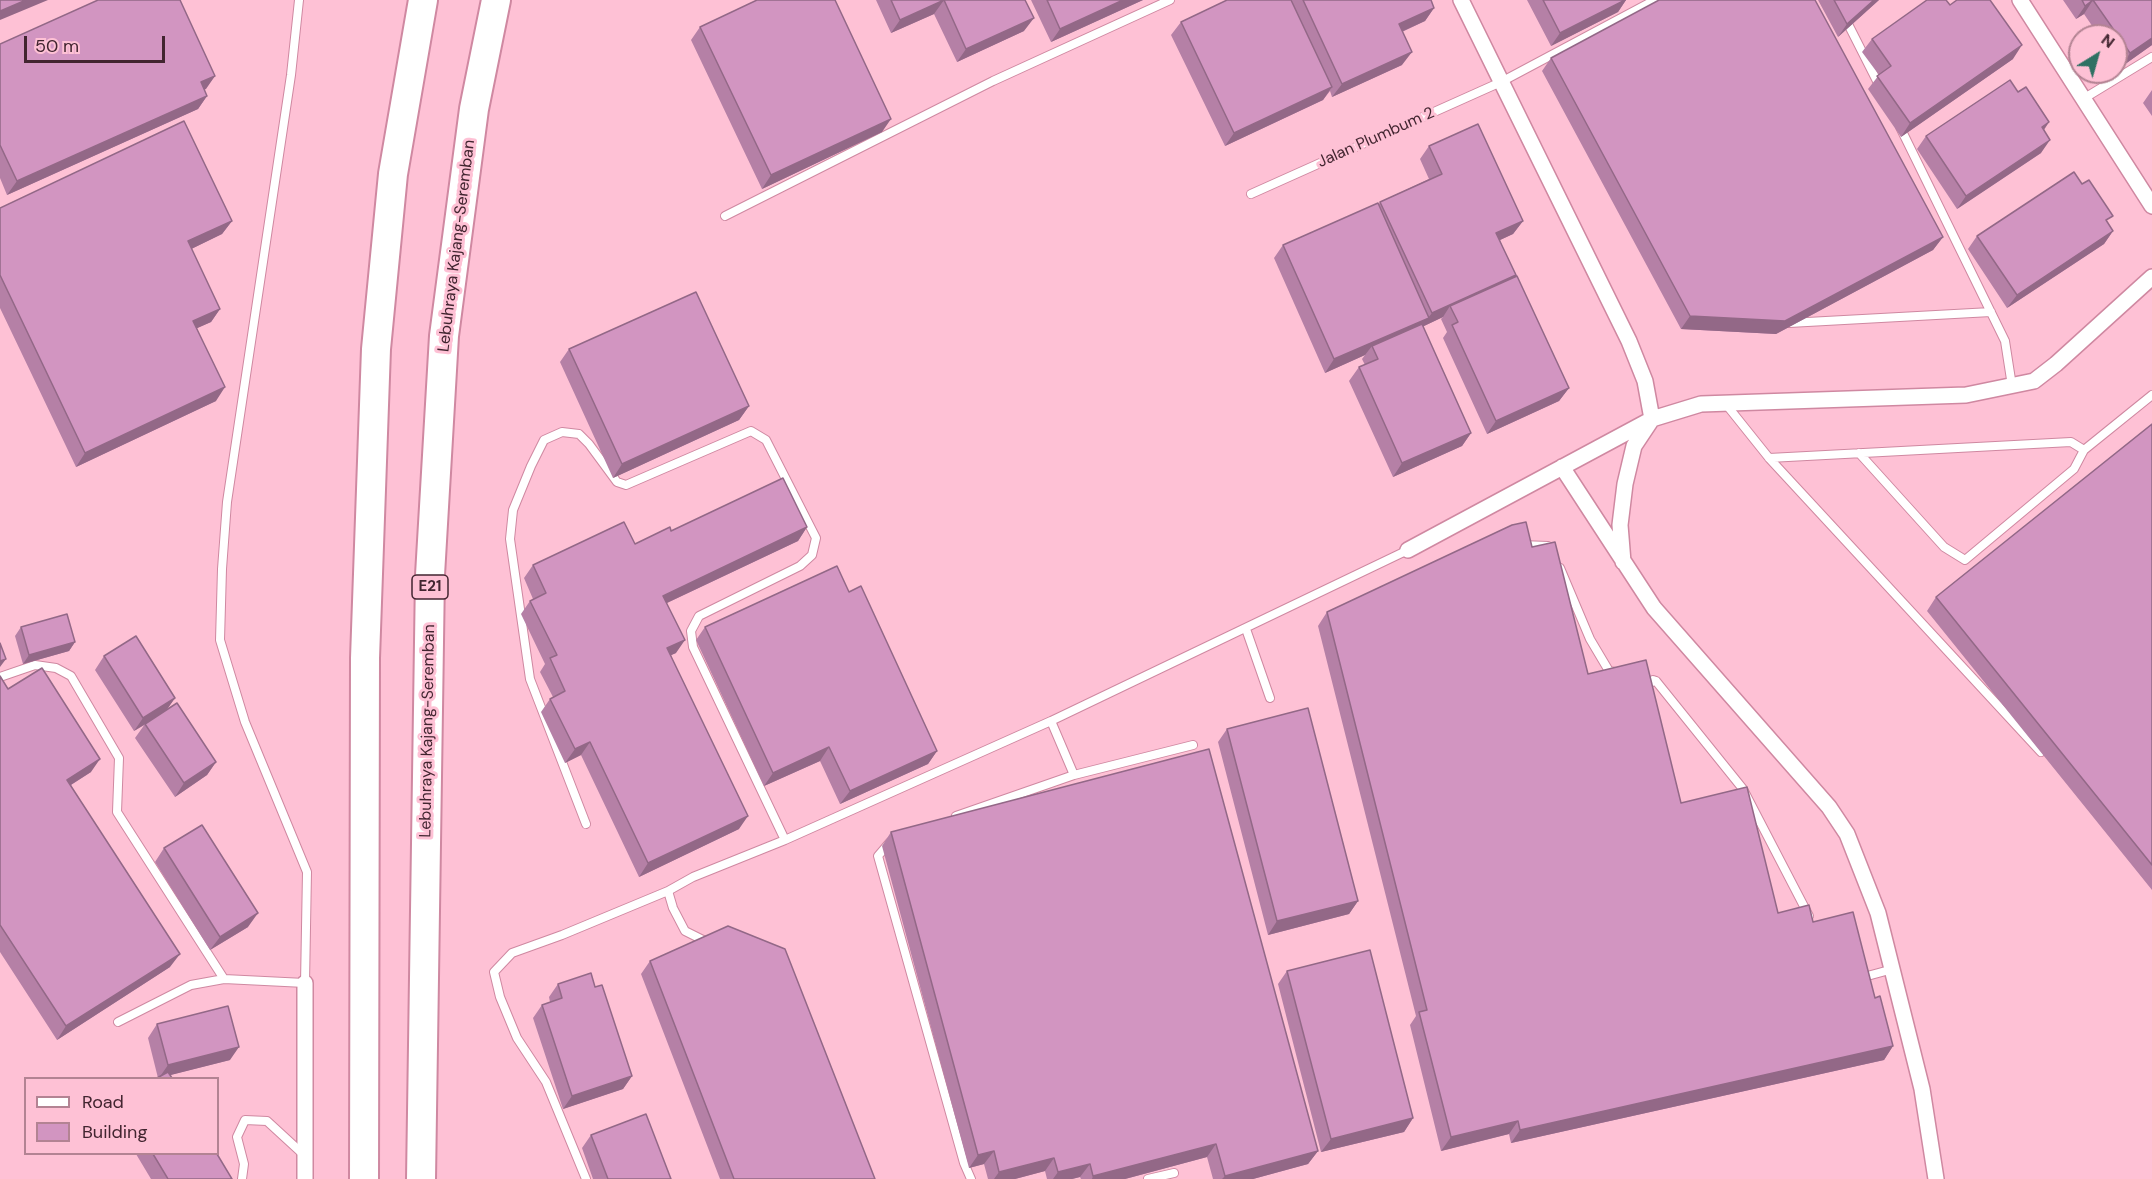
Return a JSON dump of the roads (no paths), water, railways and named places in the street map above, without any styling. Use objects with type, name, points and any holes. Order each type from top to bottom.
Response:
[{"type":"highway","points":[[364,1179],[365,658],[376,348],[393,174],[423,0]]},
{"type":"highway","name":"Lebuhraya Kajang-Seremban","points":[[421,1179],[430,575],[444,336],[474,110],[496,0]]},
{"type":"street","points":[[1461,0],[1629,342],[1645,381],[1652,419],[1634,446],[1625,484],[1620,525],[1624,564]]},
{"type":"street","points":[[2020,0],[2152,206]]},
{"type":"street","points":[[1408,550],[1652,419],[1701,404],[1966,395],[2034,381],[2152,277]]},
{"type":"street","points":[[1562,467],[1654,608],[1829,807],[1847,834],[1878,913],[1893,969],[1922,1089],[1936,1179]]},
{"type":"street","points":[[305,1179],[306,983]]},
{"type":"lane","points":[[118,1022],[191,985],[224,979],[306,983],[307,872],[245,722],[220,640],[227,501],[291,75],[299,0]]},
{"type":"lane","points":[[725,216],[993,81],[1170,0]]},
{"type":"lane","name":"Jalan Plumbum 2","points":[[1251,194],[1501,82],[1655,0]]},
{"type":"lane","points":[[1842,10],[1883,93]]},
{"type":"lane","points":[[1550,56],[1556,66]]},
{"type":"lane","points":[[2083,99],[2152,57]]},
{"type":"lane","points":[[1893,114],[2005,341],[2012,386]]},
{"type":"lane","points":[[1779,323],[1991,312]]},
{"type":"lane","points":[[1858,453],[1944,547],[1965,560],[2073,469],[2084,450],[2152,395]]},
{"type":"lane","points":[[1724,402],[1769,458],[2045,756]]},
{"type":"lane","points":[[586,824],[530,679],[510,539],[513,510],[531,466],[544,441],[562,432],[579,434],[617,482],[626,485],[751,431],[766,440],[816,538],[812,555],[800,566],[699,616],[691,631],[693,647],[785,840]]},
{"type":"lane","points":[[1769,458],[2071,442],[2084,450]]},
{"type":"lane","points":[[1509,549],[1520,545],[1551,546],[1590,639],[1609,671],[1628,675]]},
{"type":"lane","points":[[586,1179],[546,1082],[517,1038],[500,997],[494,972],[512,953],[668,891],[693,877],[785,840],[1051,721],[1408,550]]},
{"type":"lane","points":[[1246,629],[1270,698]]},
{"type":"lane","points":[[0,677],[34,664],[56,668],[70,676],[119,758],[117,812],[224,979]]},
{"type":"lane","points":[[1638,677],[1656,681],[1743,789],[1810,920]]},
{"type":"lane","points":[[1633,687],[1656,681]]},
{"type":"lane","points":[[1051,721],[1074,775]]},
{"type":"lane","points":[[946,820],[1074,775],[1193,745]]},
{"type":"lane","points":[[1734,793],[1743,789]]},
{"type":"lane","points":[[892,838],[878,856],[964,1163],[971,1179]]},
{"type":"lane","points":[[668,891],[673,908],[685,931],[705,940]]},
{"type":"lane","points":[[1795,912],[1806,909]]},
{"type":"lane","points":[[1854,979],[1893,969]]},
{"type":"lane","points":[[242,1179],[244,1164],[237,1137],[245,1120],[267,1121],[305,1156]]},
{"type":"lane","points":[[1148,1179],[1174,1173]]}]
